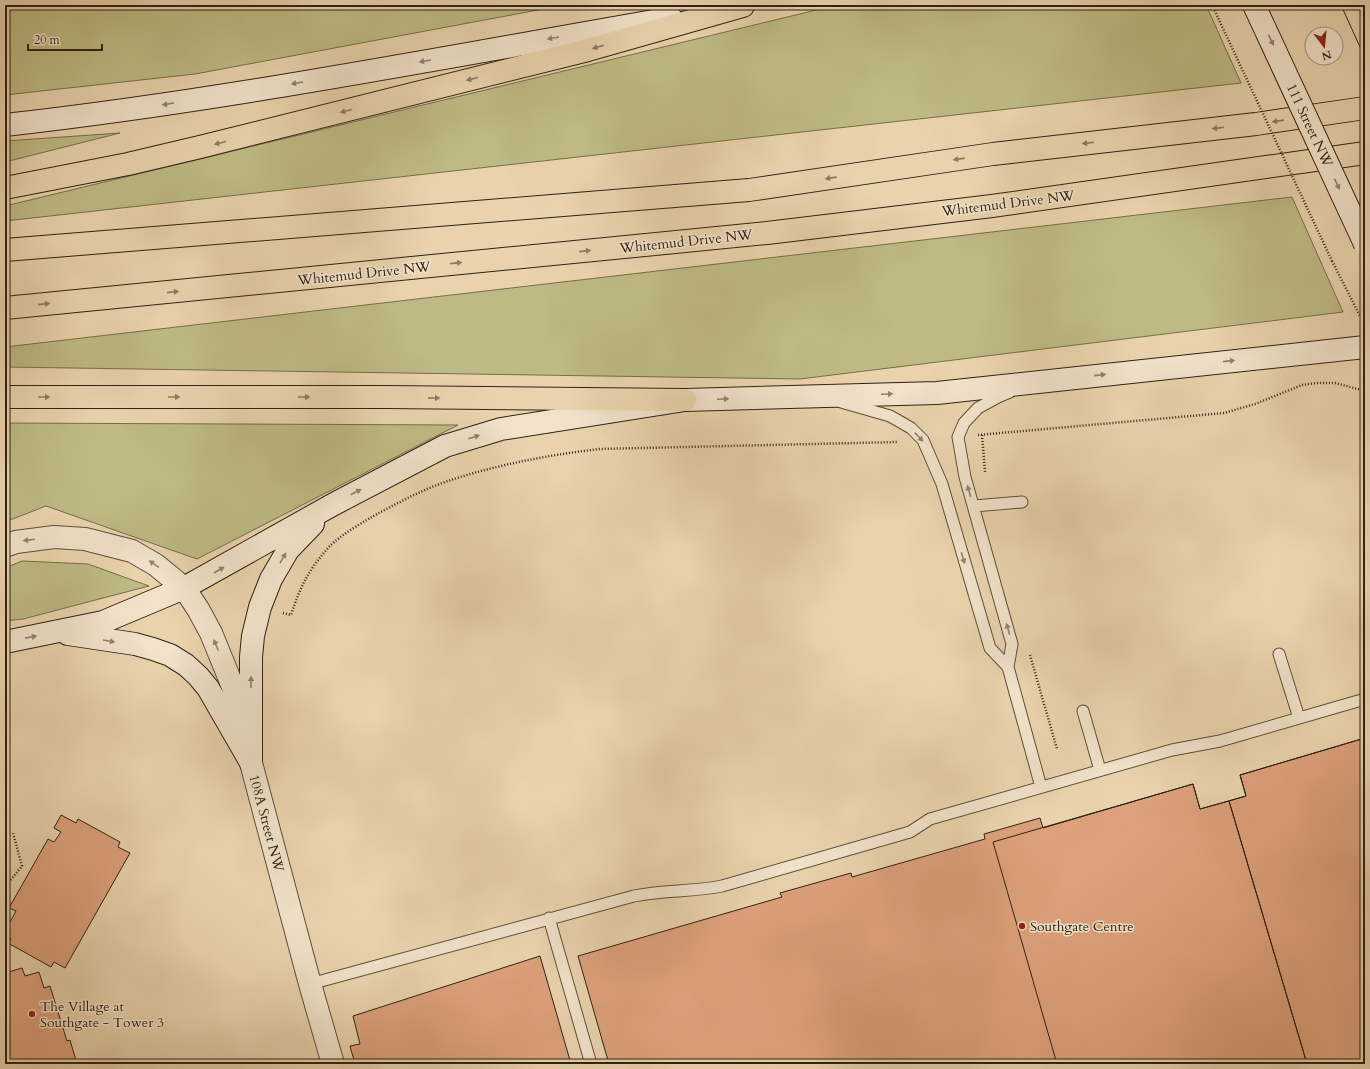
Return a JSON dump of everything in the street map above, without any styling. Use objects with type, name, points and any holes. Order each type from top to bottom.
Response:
[{"type":"highway","points":[[5,188],[128,164],[200,147],[588,50],[745,5]]},
{"type":"highway","points":[[5,250],[750,190],[993,154],[1256,124],[1365,108]]},
{"type":"highway","name":"Whitemud Drive NW","points":[[5,308],[767,232],[992,206],[1365,153]]},
{"type":"highway","points":[[5,397],[393,397],[684,400]]},
{"type":"street","points":[[5,124],[177,103],[745,5]]},
{"type":"street","name":"111 Street NW","points":[[1254,5],[1365,244]]},
{"type":"street","points":[[5,642],[103,622],[184,588],[334,504],[445,446],[501,429],[684,400],[938,393],[1365,347]]},
{"type":"street","points":[[251,763],[251,657],[253,636],[260,607],[271,579],[288,550],[334,504]]},
{"type":"street","points":[[5,546],[16,542],[54,537],[85,539],[132,551],[156,565],[184,588]]},
{"type":"street","name":"108A Street NW","points":[[184,588],[211,633],[231,681],[251,763],[333,1064]]},
{"type":"street","points":[[57,632],[153,649],[170,655],[186,665],[208,688],[251,763]]},
{"type":"lane","points":[[1041,787],[1008,667],[1012,644],[965,477],[958,437],[964,423],[978,408],[998,397],[1023,388],[1069,378]]},
{"type":"lane","points":[[820,396],[890,416],[911,428],[923,440],[942,484],[990,648],[1008,667]]},
{"type":"lane","points":[[974,506],[1022,502]]},
{"type":"lane","points":[[1279,654],[1299,718]]},
{"type":"lane","points":[[310,984],[549,918],[654,892],[691,891],[722,886],[910,832],[930,819],[1172,750],[1220,740],[1365,699]]},
{"type":"lane","points":[[1083,710],[1100,770]]},
{"type":"lane","points":[[549,918],[591,1064]]},
{"type":"path","points":[[1212,5],[1332,260],[1360,316]]},
{"type":"path","points":[[973,436],[1224,413],[1255,404],[1302,385],[1316,383],[1335,383],[1365,391]]},
{"type":"path","points":[[982,435],[985,473]]},
{"type":"path","points":[[278,612],[290,615],[310,570],[330,546],[363,522],[402,501],[452,479],[509,463],[557,454],[599,449],[902,442]]},
{"type":"path","points":[[5,886],[22,866],[13,833]]},
{"type":"shaded area","points":[[5,5],[565,5],[195,74],[5,95]]},
{"type":"shaded area","points":[[837,5],[1206,5],[1241,83],[5,221],[5,206]]},
{"type":"shaded area","points":[[120,133],[5,162],[5,141]]},
{"type":"shaded area","points":[[1292,197],[1343,312],[800,379],[5,367],[5,347]]},
{"type":"shaded area","points":[[5,423],[458,425],[197,559],[46,506],[5,522]]},
{"type":"shaded area","points":[[22,561],[88,564],[149,586],[23,619],[5,621],[5,568]]},
{"type":"building","name":"Southgate Centre","points":[[1365,738],[1365,1064],[609,1064],[578,956],[782,897],[780,893],[851,873],[852,877],[985,839],[984,834],[1040,818],[1043,828],[1193,784],[1200,809],[1246,796],[1240,775]]},
{"type":"building","points":[[1365,738],[1365,1064],[1307,1064],[1229,801],[1246,796],[1240,775]]},
{"type":"building","points":[[1193,784],[1200,809],[1229,801],[1307,1064],[1057,1064],[993,842]]},
{"type":"building","points":[[61,815],[76,823],[78,819],[120,842],[118,847],[130,853],[65,968],[54,962],[51,967],[8,943],[11,939],[5,935],[5,919],[10,922],[16,911],[9,908],[48,839],[54,842],[61,832],[54,828]]},
{"type":"building","points":[[540,956],[571,1064],[355,1064],[350,1046],[360,1044],[353,1016]]},
{"type":"building","name":"The Village at Southgate - Tower 3","points":[[22,968],[25,976],[39,972],[44,988],[50,986],[67,1041],[70,1040],[77,1064],[5,1064],[5,973]]},
{"type":"tram line","points":[[1341,5],[1365,58]]},
{"type":"place","name":"Southgate Centre","points":[[1022,926]]},
{"type":"place","name":"The Village at Southgate - Tower 3","points":[[32,1014]]}]
